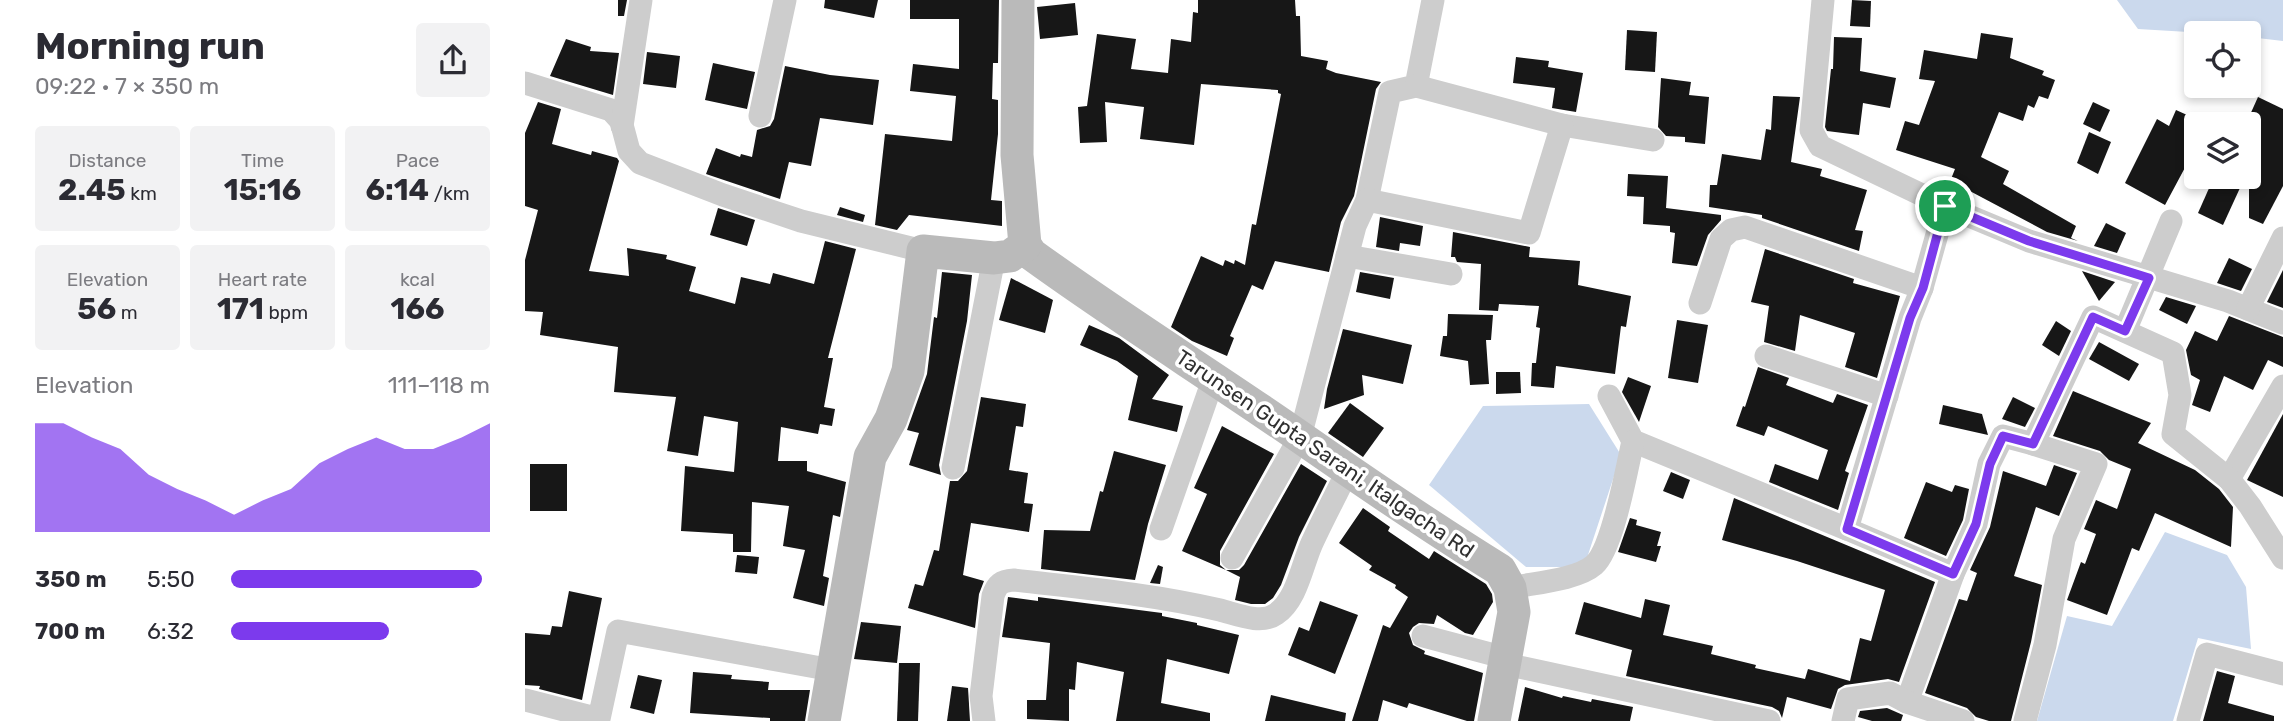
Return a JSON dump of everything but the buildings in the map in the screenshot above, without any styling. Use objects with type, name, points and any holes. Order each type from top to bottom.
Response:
[{"type":"street","points":[[622,126],[641,0]]},
{"type":"street","points":[[760,116],[785,0]]},
{"type":"street","points":[[525,83],[611,110],[622,126],[629,151],[640,163],[801,221],[923,251],[994,258],[1010,256],[1025,245],[1017,155],[1018,0]]},
{"type":"street","points":[[1416,86],[1433,0]]},
{"type":"street","points":[[1823,0],[1811,130],[1820,146],[1945,206],[2029,241],[2248,309],[2283,323]]},
{"type":"street","points":[[1233,558],[1300,437],[1355,226],[1367,200],[1390,92],[1416,86],[1562,125],[1653,140]]},
{"type":"street","points":[[1367,200],[1529,233],[1562,125]]},
{"type":"street","points":[[1847,529],[1910,318],[1923,288],[1945,206]]},
{"type":"street","points":[[2125,331],[2171,221]]},
{"type":"street","points":[[1700,303],[1721,239],[1731,230],[1745,227],[1923,288]]},
{"type":"street","points":[[2248,309],[2283,238]]},
{"type":"street","name":"Tarunsen Gupta Sarani, Italgacha Rd","points":[[1025,245],[1039,260],[1300,437],[1347,472],[1500,570],[1510,588]]},
{"type":"street","points":[[824,721],[870,457],[891,419],[908,371],[923,251]]},
{"type":"street","points":[[1347,256],[1451,274]]},
{"type":"street","points":[[953,468],[994,258]]},
{"type":"street","points":[[2033,444],[2093,317],[2125,331],[2173,353],[2180,396],[2173,434],[2229,479],[2250,506],[2283,558]]},
{"type":"street","points":[[1766,356],[1887,396]]},
{"type":"street","points":[[1161,529],[1213,380]]},
{"type":"street","points":[[2229,479],[2283,386]]},
{"type":"street","points":[[1609,396],[1633,441],[1953,574]]},
{"type":"street","points":[[1907,702],[1953,574],[1976,524],[1990,464],[2003,436],[2096,464],[2064,539],[2045,645],[2025,721]]},
{"type":"street","points":[[1494,721],[1514,612],[1510,588],[1562,578],[1594,565],[1601,556],[1613,523],[1633,441]]},
{"type":"street","points":[[984,721],[981,696],[993,596],[1002,582],[1014,580],[1134,594],[1249,617],[1269,618],[1286,604],[1347,472]]},
{"type":"street","points":[[525,700],[599,719],[618,631],[832,670]]},
{"type":"street","points":[[1423,636],[1505,661],[1769,721]]},
{"type":"street","points":[[2188,721],[2207,654],[2283,674]]},
{"type":"street","points":[[1843,721],[1848,699],[1890,693],[1907,702],[1962,721]]},
{"type":"water","points":[[2117,0],[2283,0],[2283,41],[2261,38],[2261,21],[2184,21],[2184,32],[2138,29]]},
{"type":"water","points":[[1589,404],[1621,455],[1584,567],[1526,567],[1429,485],[1483,406]]},
{"type":"water","points":[[2165,532],[2227,555],[2246,587],[2251,649],[2198,638],[2173,721],[2037,721],[2067,616],[2112,626]]},
{"type":"route","points":[[1945,206],[2029,241],[2149,278],[2125,331],[2093,317],[2033,444],[2003,436],[1990,464],[1976,524],[1953,574],[1847,529],[1910,318],[1923,288],[1945,206]]}]
